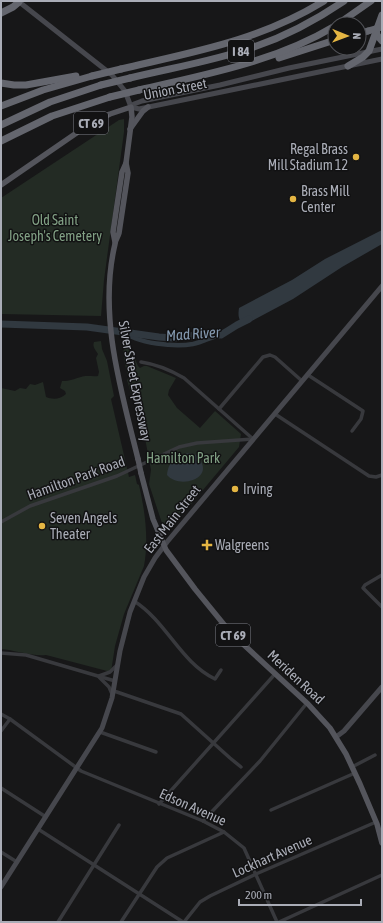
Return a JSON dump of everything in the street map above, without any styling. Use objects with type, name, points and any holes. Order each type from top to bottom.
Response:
[{"type":"highway","points":[[1,13],[13,7],[18,1]]},
{"type":"highway","points":[[1,106],[38,92],[88,77],[216,47],[252,36],[289,20],[324,1]]},
{"type":"highway","name":"I 84","points":[[1,125],[50,102],[101,84],[215,58],[253,47],[303,26],[344,1]]},
{"type":"highway","points":[[349,16],[371,1]]},
{"type":"highway","points":[[382,15],[377,35],[382,41]]},
{"type":"highway","points":[[367,31],[379,28]]},
{"type":"highway","points":[[348,66],[363,57],[369,51],[379,28]]},
{"type":"highway","name":"I 84","points":[[1,141],[52,116],[110,96],[236,67],[267,58],[299,45],[327,30]]},
{"type":"highway","points":[[267,58],[279,58],[327,43]]},
{"type":"highway","points":[[1,83],[10,85],[26,85],[45,83],[71,76],[88,77]]},
{"type":"main road","points":[[18,1],[112,75],[125,92],[131,107]]},
{"type":"main road","name":"Union Street","points":[[131,107],[136,103],[289,68],[382,49]]},
{"type":"main road","name":"Union Street","points":[[131,107],[138,109],[382,59]]},
{"type":"main road","name":"Silver Street Expressway","points":[[131,107],[132,115],[126,163],[122,170],[113,234],[115,242],[109,289],[112,340],[119,378],[141,473],[153,519],[164,546]]},
{"type":"main road","name":"CT 69","points":[[1,185],[91,123],[110,114],[131,107]]},
{"type":"main road","points":[[130,129],[143,111],[148,107]]},
{"type":"main road","name":"East Main Street","points":[[1,887],[77,769],[100,732],[108,715],[124,631],[144,577],[164,546],[382,286]]},
{"type":"main road","name":"Meriden Road","points":[[164,546],[191,585],[230,632],[323,719],[336,737],[355,773],[381,834],[382,844]]},
{"type":"main road","points":[[336,737],[344,731],[382,687]]},
{"type":"street","points":[[219,409],[263,357],[270,355],[275,357],[302,381]]},
{"type":"street","points":[[141,362],[149,363],[181,376],[253,439]]},
{"type":"street","points":[[308,374],[363,411],[361,419],[352,432]]},
{"type":"street","points":[[274,414],[369,476],[376,477],[382,475]]},
{"type":"street","name":"Hamilton Park Road","points":[[1,522],[30,506],[117,476],[179,447],[197,443],[253,439]]},
{"type":"street","points":[[382,574],[365,585],[363,588],[382,607]]},
{"type":"street","points":[[134,601],[146,609],[198,669],[215,679],[221,670]]},
{"type":"street","points":[[1,653],[26,655],[115,681]]},
{"type":"street","points":[[98,676],[110,672],[118,664]]},
{"type":"street","points":[[159,804],[275,674]]},
{"type":"street","points":[[98,676],[113,693],[181,714],[213,744],[241,767]]},
{"type":"street","points":[[203,821],[260,761],[307,703]]},
{"type":"street","name":"Edson Avenue","points":[[1,714],[10,719],[77,769],[203,821],[224,832],[244,848],[278,922]]},
{"type":"street","points":[[1,731],[10,719]]},
{"type":"street","points":[[100,732],[156,752]]},
{"type":"street","points":[[352,767],[375,755]]},
{"type":"street","points":[[271,810],[355,773]]},
{"type":"street","points":[[1,788],[46,817]]},
{"type":"street","name":"Lockhart Avenue","points":[[184,922],[204,899],[256,874],[376,822]]},
{"type":"street","points":[[58,922],[119,825]]},
{"type":"street","points":[[38,829],[184,922]]},
{"type":"street","points":[[121,922],[157,867],[167,858],[224,832]]},
{"type":"street","points":[[1,852],[17,862]]},
{"type":"street","points":[[278,922],[382,875]]},
{"type":"green space","name":"Old Saint Joseph's Cemetery","points":[[124,119],[124,132],[104,280],[101,316],[1,314],[1,198],[119,120]]},
{"type":"green space","name":"Hamilton Park","points":[[101,341],[102,349],[107,361],[114,396],[111,399],[129,477],[135,475],[137,484],[139,485],[145,515],[146,536],[144,566],[124,614],[115,646],[111,672],[46,655],[36,655],[1,649],[1,388],[15,391],[20,388],[26,389],[30,384],[35,385],[43,382],[46,397],[54,399],[62,397],[66,394],[65,391],[60,388],[62,381],[83,376],[98,376],[99,372],[96,358],[98,354],[94,347],[94,342]]},
{"type":"green space","name":"Hamilton Park","points":[[125,343],[130,347],[140,368],[147,366],[176,378],[169,390],[168,395],[177,408],[200,428],[215,411],[241,434],[239,447],[168,530],[165,529],[162,523],[149,484],[151,470],[141,417],[132,397],[127,380],[129,378],[125,366]]},
{"type":"shaded area","points":[[382,230],[382,244],[342,267],[293,299],[248,323],[244,324],[241,321],[239,308],[292,280],[325,259]]},
{"type":"shaded area","points":[[189,453],[196,455],[202,463],[203,470],[200,475],[195,479],[180,481],[167,475],[169,466],[174,460]]},
{"type":"waterway","name":"Mad River","points":[[1,324],[87,327],[174,338],[204,334],[221,335],[249,319]]},
{"type":"waterway","points":[[123,331],[146,342],[167,345],[193,344],[220,335]]},
{"type":"place","name":"Regal Brass Mill Stadium 12","points":[[356,157]]},
{"type":"place","name":"Brass Mill Center","points":[[293,199]]},
{"type":"place","name":"Irving","points":[[235,489]]},
{"type":"place","name":"Seven Angels Theater","points":[[42,526]]},
{"type":"place","name":"Walgreens","points":[[207,545]]}]
